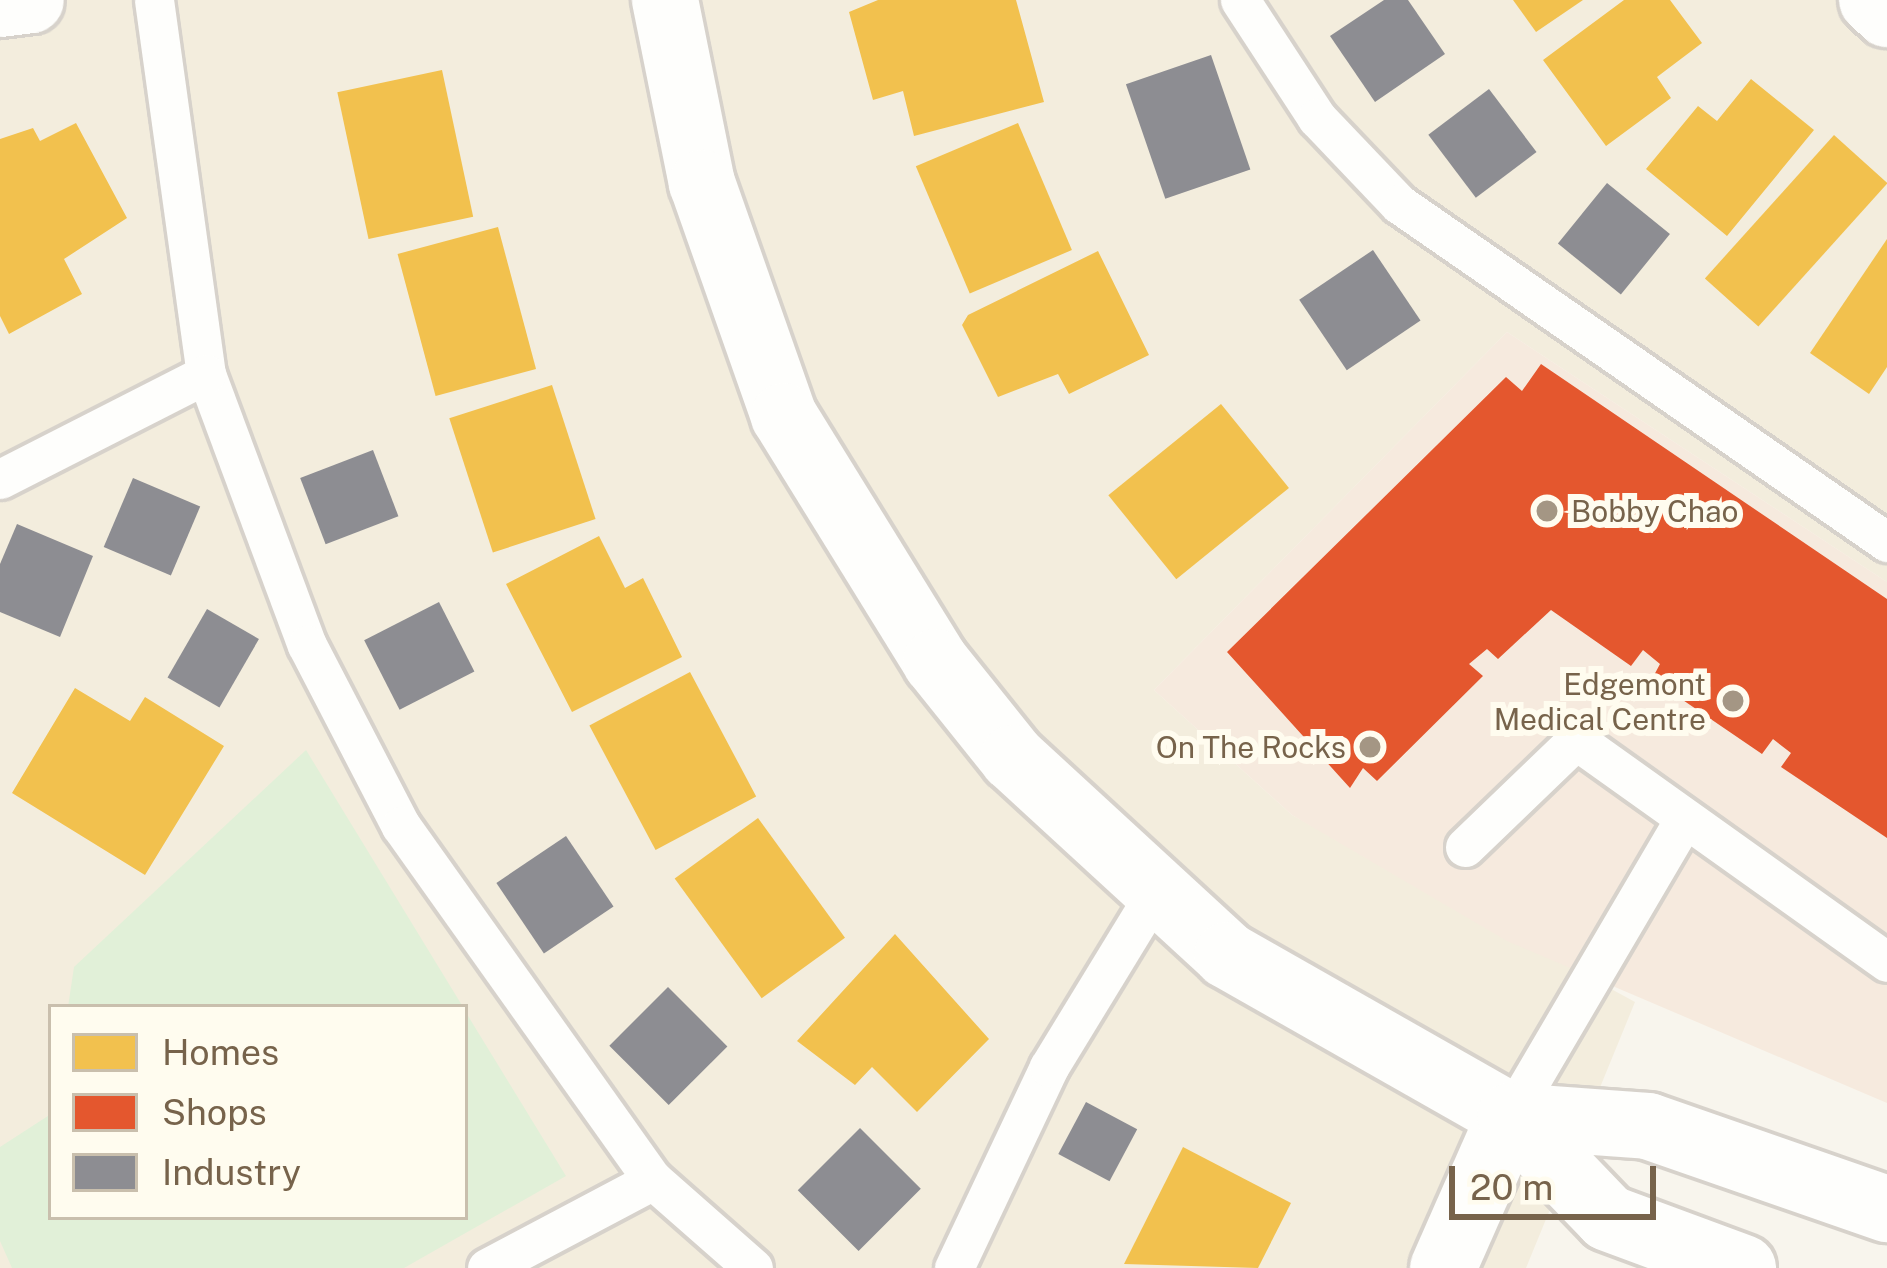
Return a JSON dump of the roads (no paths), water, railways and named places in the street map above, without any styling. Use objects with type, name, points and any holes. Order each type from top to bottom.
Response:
[{"type":"street","points":[[0,4],[31,0]]},
{"type":"street","points":[[665,0],[703,183],[784,416],[936,662],[1013,758],[1154,895],[1338,1025],[1510,1116],[1608,1218],[1744,1268]]},
{"type":"street","points":[[1872,0],[1887,14]]},
{"type":"street","points":[[1510,1116],[1648,1126],[1880,1202]]},
{"type":"street","points":[[1443,1268],[1510,1116]]},
{"type":"lane","points":[[154,0],[206,374],[307,645],[401,826],[653,1180],[753,1268]]},
{"type":"lane","points":[[1240,0],[1317,118],[1399,204],[1887,542]]},
{"type":"lane","points":[[0,478],[206,374]]},
{"type":"lane","points":[[1465,847],[1576,740],[1887,962]]},
{"type":"lane","points":[[1510,1116],[1684,819]]},
{"type":"lane","points":[[954,1268],[1048,1067],[1154,895]]},
{"type":"lane","points":[[487,1268],[653,1180]]},
{"type":"place","name":"Bobby Chao","points":[[1547,511]]},
{"type":"place","name":"Edgemont Medical Centre","points":[[1733,701]]},
{"type":"place","name":"On The Rocks","points":[[1370,747]]}]
